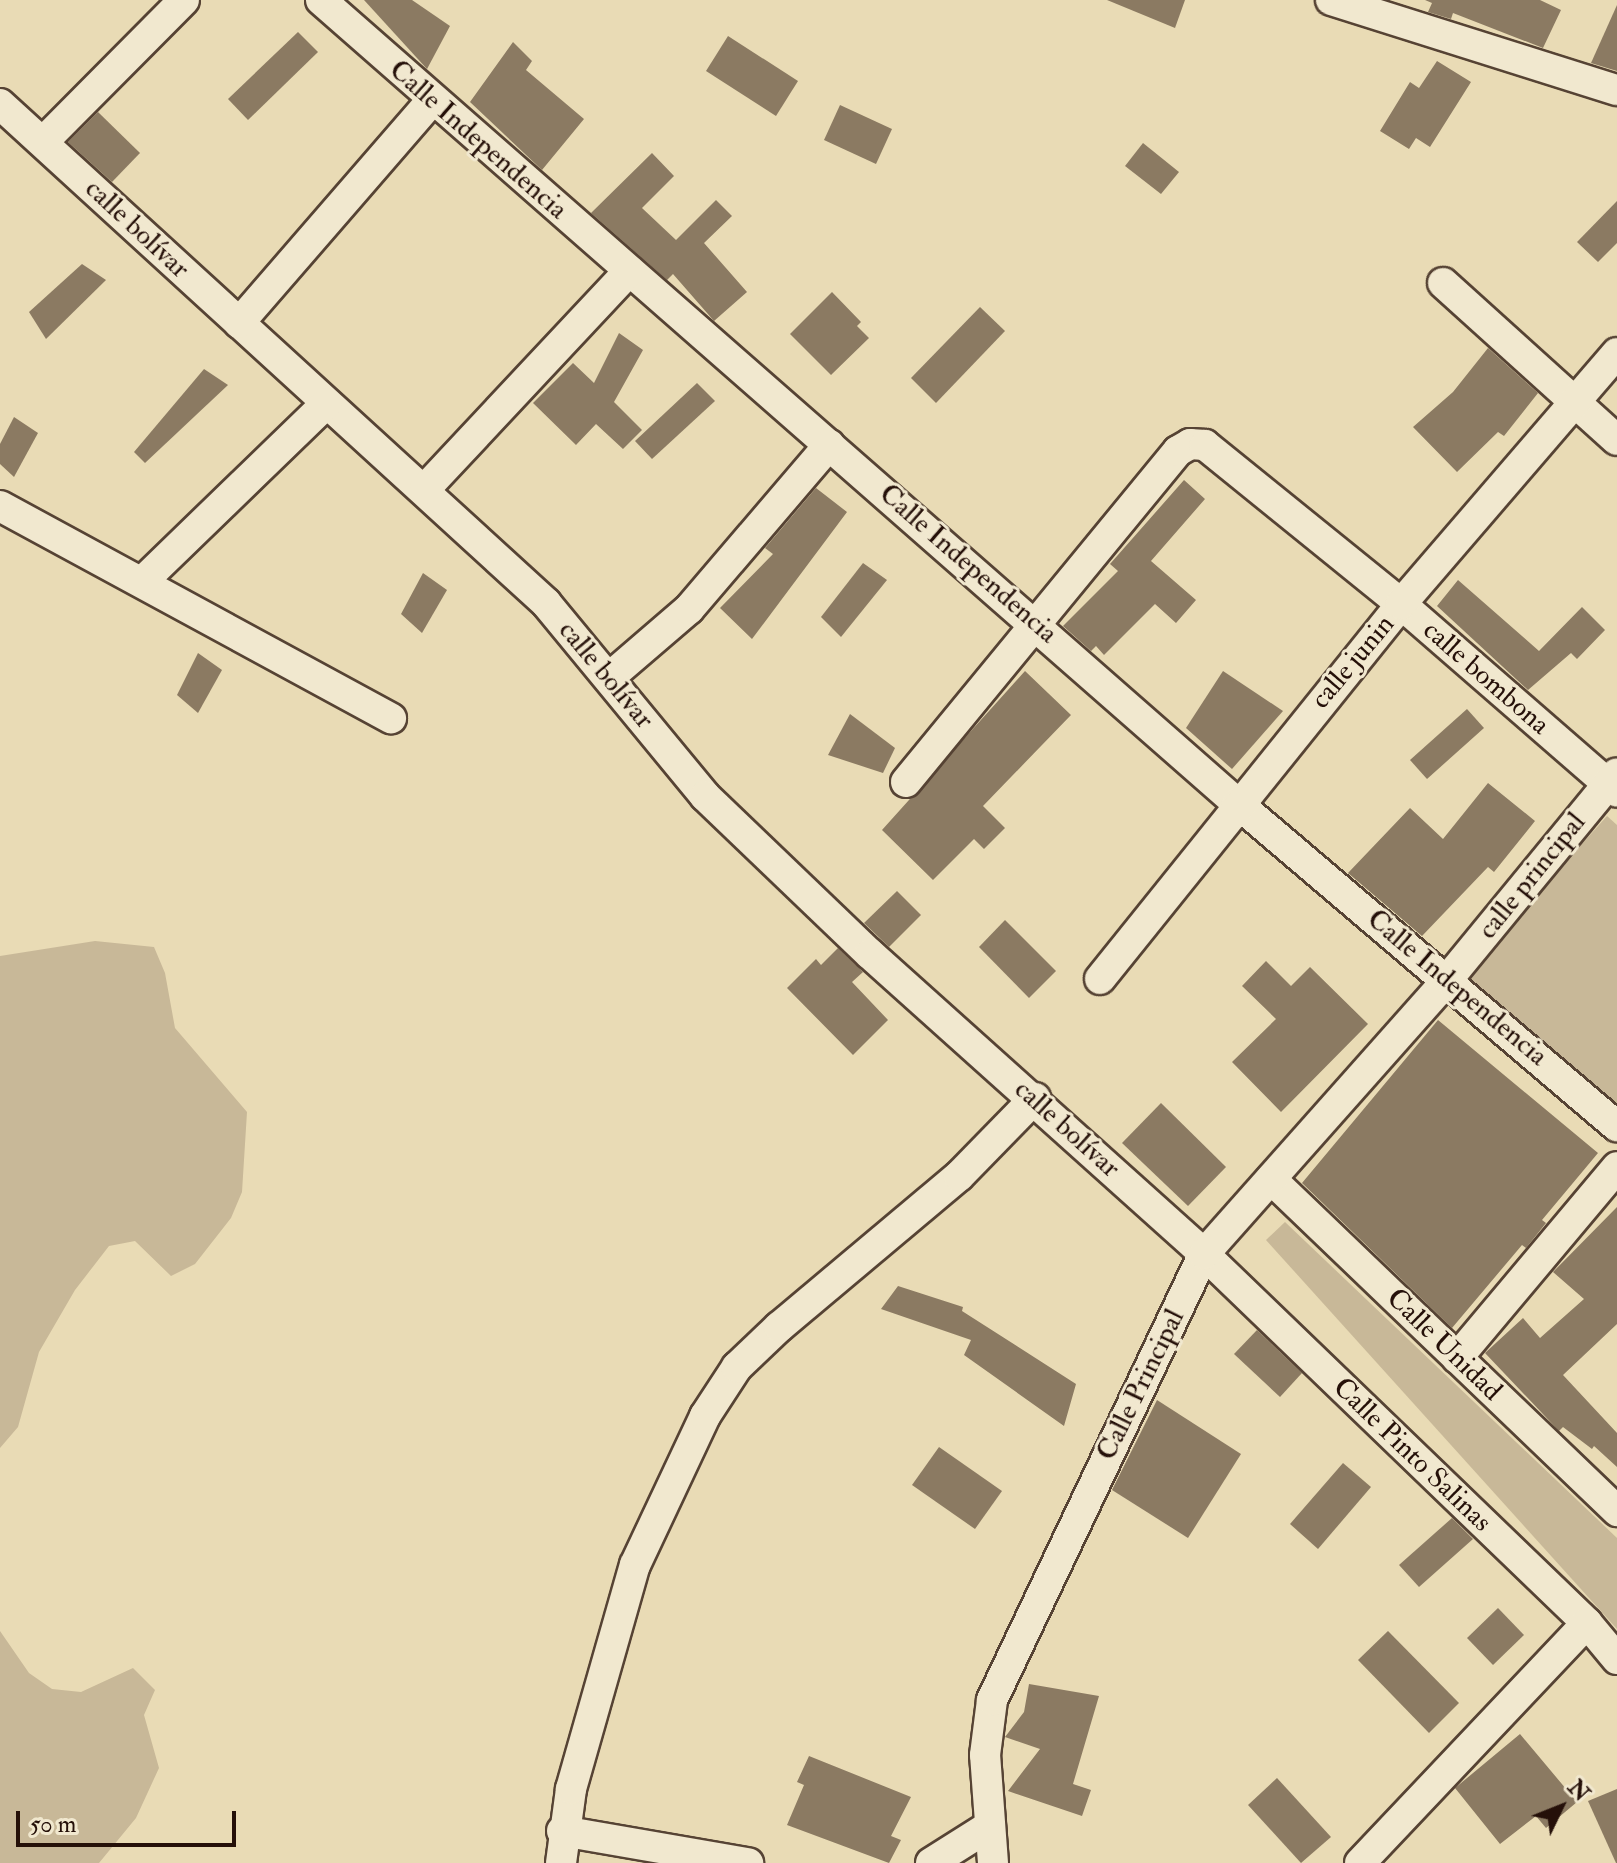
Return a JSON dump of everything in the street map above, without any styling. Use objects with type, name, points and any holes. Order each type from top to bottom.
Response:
[{"type":"street","points":[[43,142],[184,0]]},
{"type":"street","name":"Calle Independencia","points":[[321,0],[431,101],[1039,624],[1237,803],[1448,979],[1617,1126]]},
{"type":"street","points":[[1331,0],[1617,90]]},
{"type":"street","points":[[239,323],[431,101]]},
{"type":"street","name":"calle bolívar","points":[[0,104],[425,489],[546,603],[611,676],[705,796],[870,954],[1035,1098],[1204,1254]]},
{"type":"street","points":[[425,489],[629,271]]},
{"type":"street","points":[[1443,283],[1617,440]]},
{"type":"street","name":"calle junin","points":[[1100,979],[1237,803],[1401,604],[1617,353]]},
{"type":"street","points":[[142,582],[327,403]]},
{"type":"street","points":[[611,676],[689,609],[829,445]]},
{"type":"street","name":"calle bombona","points":[[1039,624],[1178,451],[1205,445],[1614,783]]},
{"type":"street","points":[[0,506],[391,718]]},
{"type":"street","points":[[906,782],[1039,624]]},
{"type":"street","name":"calle principal","points":[[1448,979],[1614,783]]},
{"type":"street","name":"Calle Principal","points":[[993,1863],[985,1755],[992,1700],[1204,1254],[1448,979]]},
{"type":"street","points":[[561,1863],[562,1831],[635,1565],[705,1416],[758,1347],[959,1176],[1035,1098]]},
{"type":"street","points":[[1457,1358],[1617,1167]]},
{"type":"street","name":"Calle Unidad","points":[[1271,1179],[1617,1511]]},
{"type":"street","name":"Calle Pinto Salinas","points":[[1204,1254],[1587,1623],[1617,1659]]},
{"type":"street","points":[[1360,1863],[1587,1623]]},
{"type":"street","points":[[931,1863],[988,1827]]},
{"type":"street","points":[[562,1831],[748,1863]]},
{"type":"shaded area","points":[[1607,816],[1617,825],[1617,1104],[1464,976]]},
{"type":"shaded area","points":[[95,941],[154,947],[165,973],[175,1028],[247,1112],[242,1192],[231,1218],[195,1264],[171,1276],[135,1241],[109,1246],[75,1290],[39,1352],[18,1427],[0,1448],[0,956]]},
{"type":"shaded area","points":[[1285,1222],[1617,1538],[1617,1629],[1266,1240]]},
{"type":"shaded area","points":[[0,1631],[29,1673],[52,1689],[81,1692],[133,1668],[155,1690],[144,1715],[159,1768],[136,1818],[99,1863],[0,1863]]},
{"type":"building","points":[[364,0],[412,0],[450,26],[427,69]]},
{"type":"building","points":[[1107,0],[1185,0],[1175,28]]},
{"type":"building","points":[[1425,0],[1540,0],[1561,10],[1543,48],[1453,13],[1451,19],[1428,12],[1432,3]]},
{"type":"building","points":[[1617,5],[1617,71],[1591,63]]},
{"type":"building","points":[[298,32],[318,52],[248,120],[228,99]]},
{"type":"building","points":[[728,36],[798,81],[776,116],[706,71]]},
{"type":"building","points":[[513,42],[532,61],[526,70],[584,119],[542,170],[470,102]]},
{"type":"building","points":[[1437,61],[1471,82],[1430,147],[1416,138],[1409,149],[1380,131],[1410,82],[1419,88]]},
{"type":"building","points":[[840,105],[892,129],[876,164],[824,140]]},
{"type":"building","points":[[98,112],[140,153],[112,182],[68,142]]},
{"type":"building","points":[[1143,143],[1179,172],[1161,194],[1125,166]]},
{"type":"building","points":[[652,153],[674,176],[642,208],[676,240],[716,200],[732,216],[704,243],[747,292],[714,321],[673,274],[667,280],[591,213]]},
{"type":"building","points":[[1617,201],[1617,243],[1598,262],[1577,242]]},
{"type":"building","points":[[82,264],[106,280],[46,339],[29,312]]},
{"type":"building","points":[[832,292],[861,322],[857,326],[869,338],[831,375],[790,334]]},
{"type":"building","points":[[980,307],[1005,331],[936,403],[911,378]]},
{"type":"building","points":[[619,333],[643,350],[614,402],[642,430],[623,449],[596,424],[576,445],[533,403],[573,363],[594,383]]},
{"type":"building","points":[[1488,348],[1538,393],[1504,436],[1498,432],[1457,472],[1413,427],[1453,392]]},
{"type":"building","points":[[204,369],[228,385],[145,463],[134,452]]},
{"type":"building","points":[[697,383],[715,401],[652,459],[635,441]]},
{"type":"building","points":[[14,417],[38,433],[14,477],[0,464],[0,444]]},
{"type":"building","points":[[1184,480],[1205,499],[1151,561],[1196,600],[1176,623],[1155,604],[1104,655],[1096,646],[1091,651],[1063,626],[1118,571],[1110,564]]},
{"type":"building","points":[[816,488],[847,512],[752,639],[720,608],[773,554],[765,548]]},
{"type":"building","points":[[863,563],[887,580],[841,637],[821,617]]},
{"type":"building","points":[[423,573],[447,590],[422,633],[401,614]]},
{"type":"building","points":[[1458,580],[1539,651],[1582,607],[1605,630],[1577,659],[1571,653],[1528,690],[1437,606]]},
{"type":"building","points":[[198,653],[222,670],[198,713],[177,695]]},
{"type":"building","points":[[1025,671],[1071,715],[983,806],[1005,828],[984,849],[974,839],[933,880],[882,830]]},
{"type":"building","points":[[1223,671],[1283,711],[1232,769],[1186,728]]},
{"type":"building","points":[[1467,709],[1484,728],[1427,779],[1410,760]]},
{"type":"building","points":[[850,714],[895,748],[883,773],[828,755]]},
{"type":"building","points":[[1488,783],[1535,821],[1494,872],[1488,867],[1422,936],[1348,873],[1410,808],[1443,839]]},
{"type":"building","points":[[897,891],[921,915],[889,947],[864,923]]},
{"type":"building","points":[[1005,920],[1056,971],[1029,998],[979,947]]},
{"type":"building","points":[[838,948],[863,972],[852,982],[888,1020],[853,1055],[787,988],[816,959],[821,965]]},
{"type":"building","points":[[1266,961],[1291,986],[1310,967],[1368,1024],[1281,1112],[1232,1062],[1276,1019],[1242,986]]},
{"type":"building","points":[[1438,1020],[1598,1153],[1542,1220],[1546,1223],[1526,1248],[1522,1245],[1452,1328],[1302,1183]]},
{"type":"building","points":[[1161,1103],[1226,1167],[1188,1206],[1122,1143]]},
{"type":"building","points":[[1617,1207],[1617,1324],[1563,1375],[1617,1433],[1617,1467],[1594,1446],[1592,1449],[1563,1427],[1559,1431],[1485,1353],[1523,1318],[1540,1338],[1584,1299],[1553,1272]]},
{"type":"building","points":[[898,1286],[963,1307],[962,1311],[1076,1384],[1064,1426],[964,1355],[971,1340],[881,1309]]},
{"type":"building","points":[[1257,1330],[1302,1373],[1280,1397],[1234,1354]]},
{"type":"building","points":[[1157,1400],[1241,1454],[1188,1538],[1112,1490]]},
{"type":"building","points":[[939,1447],[1002,1491],[975,1529],[912,1485]]},
{"type":"building","points":[[1343,1463],[1371,1487],[1318,1549],[1290,1524]]},
{"type":"building","points":[[1452,1518],[1473,1539],[1419,1587],[1399,1565]]},
{"type":"building","points":[[1498,1608],[1524,1635],[1493,1665],[1467,1638]]},
{"type":"building","points":[[1388,1631],[1459,1703],[1429,1733],[1358,1660]]},
{"type":"building","points":[[1029,1684],[1099,1696],[1073,1784],[1091,1790],[1082,1816],[1008,1791],[1040,1749],[1005,1737],[1024,1712]]},
{"type":"building","points":[[1520,1734],[1577,1802],[1546,1828],[1536,1816],[1500,1844],[1455,1788]]},
{"type":"building","points":[[809,1756],[911,1797],[891,1836],[901,1840],[889,1863],[787,1825],[804,1785],[797,1782]]},
{"type":"building","points":[[1277,1778],[1331,1837],[1301,1863],[1248,1805]]},
{"type":"building","points":[[1617,1789],[1617,1863],[1616,1863],[1588,1801]]}]
